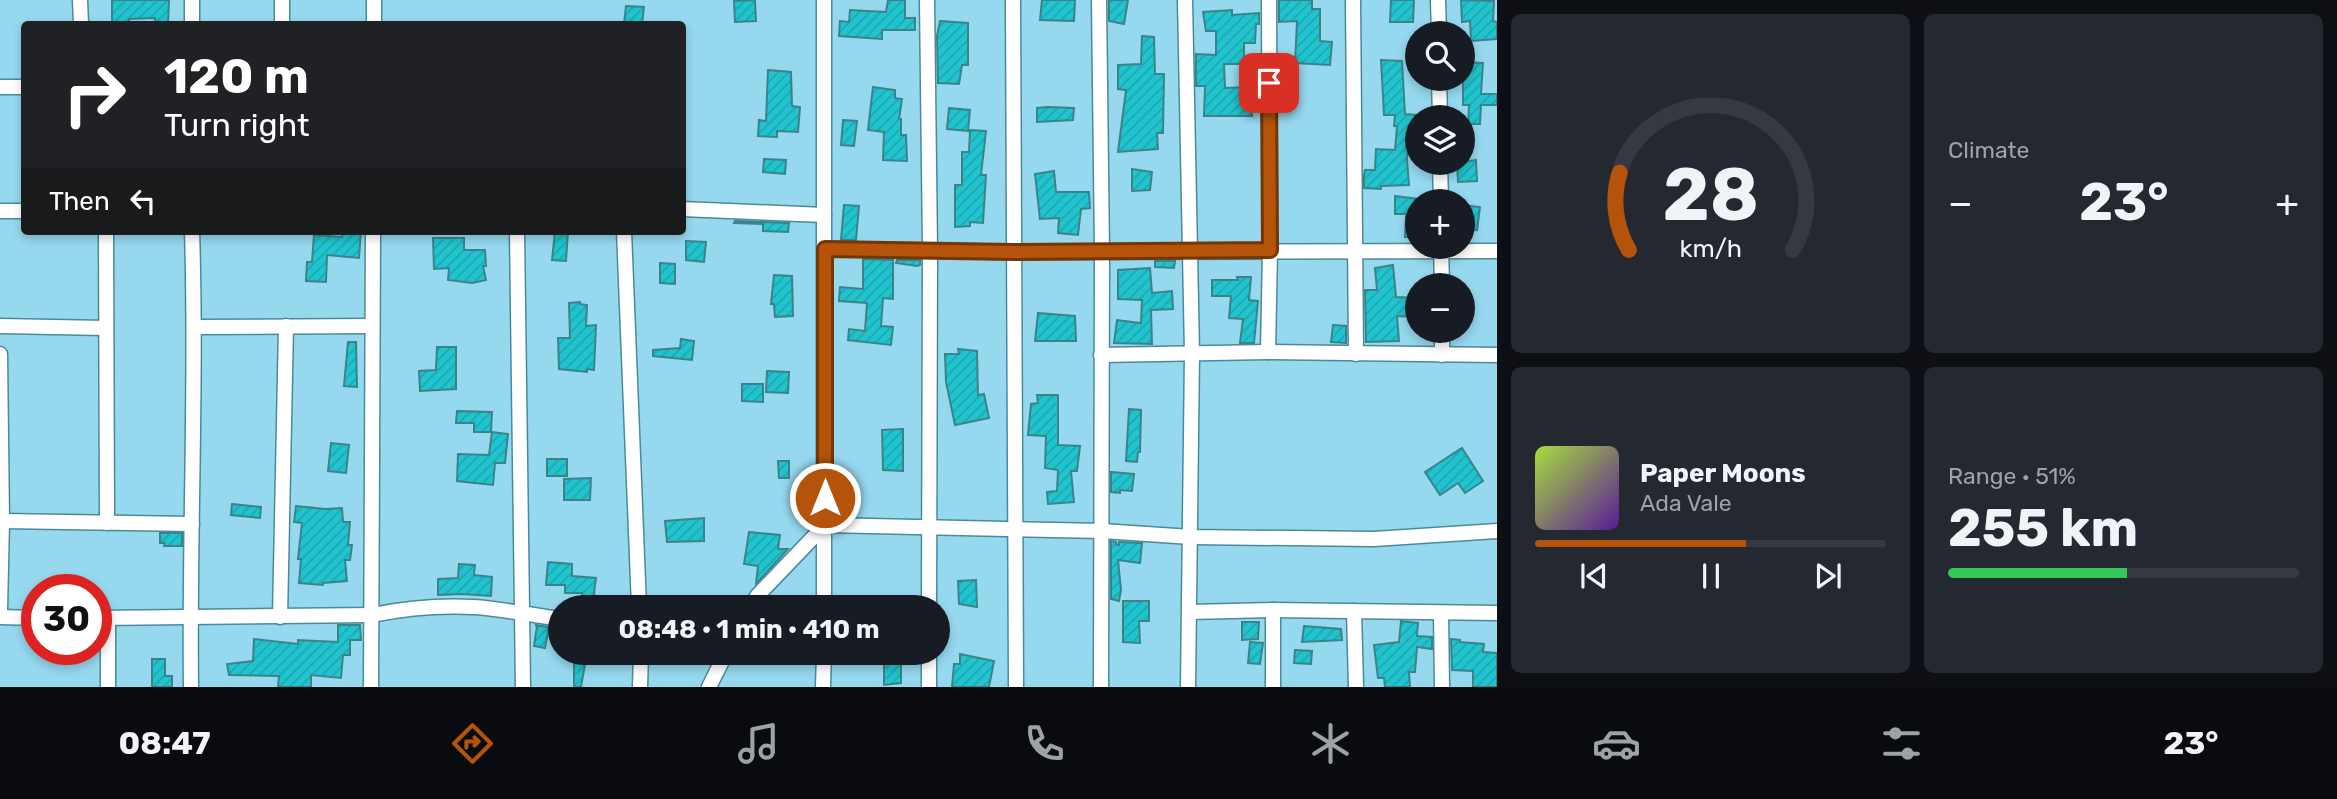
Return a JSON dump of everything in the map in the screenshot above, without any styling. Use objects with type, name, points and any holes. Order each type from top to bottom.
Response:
[{"type":"street","points":[[80,0],[81,21]]},
{"type":"street","points":[[191,21],[192,0]]},
{"type":"street","points":[[282,0],[282,21]]},
{"type":"street","points":[[374,0],[374,21]]},
{"type":"street","points":[[824,0],[824,595]]},
{"type":"street","points":[[927,0],[930,250],[929,595]]},
{"type":"street","points":[[1013,0],[1016,687]]},
{"type":"street","points":[[1099,0],[1102,251],[1101,687]]},
{"type":"street","points":[[1185,0],[1192,353],[1188,687]]},
{"type":"street","points":[[1268,352],[1269,0]]},
{"type":"street","points":[[1353,0],[1356,354]]},
{"type":"street","points":[[1438,0],[1438,21]]},
{"type":"street","points":[[0,87],[21,87]]},
{"type":"street","points":[[686,209],[824,215]]},
{"type":"street","points":[[0,211],[21,211]]},
{"type":"street","points":[[106,235],[107,523]]},
{"type":"street","points":[[191,235],[195,327],[191,687]]},
{"type":"street","points":[[371,687],[373,235]]},
{"type":"street","points":[[517,235],[523,687]]},
{"type":"street","points":[[624,235],[639,595]]},
{"type":"street","points":[[825,249],[1014,252],[1405,250]]},
{"type":"street","points":[[1475,251],[1497,251]]},
{"type":"street","points":[[0,326],[106,328]]},
{"type":"street","points":[[280,617],[286,326]]},
{"type":"street","points":[[195,327],[372,327]]},
{"type":"street","points":[[1442,343],[1442,355]]},
{"type":"street","points":[[1101,355],[1268,352],[1497,355]]},
{"type":"street","points":[[0,354],[0,610]]},
{"type":"street","points":[[2,521],[192,524]]},
{"type":"street","points":[[758,595],[825,526],[1102,531],[1191,537],[1374,538],[1497,531]]},
{"type":"street","points":[[112,618],[372,615],[411,607],[434,606],[477,607],[548,617]]},
{"type":"street","points":[[1189,612],[1273,610],[1497,613]]},
{"type":"street","points":[[1273,610],[1273,687]]},
{"type":"street","points":[[1354,611],[1356,687]]},
{"type":"street","points":[[1441,614],[1443,687]]},
{"type":"street","points":[[0,617],[21,618]]},
{"type":"street","points":[[106,665],[108,687]]},
{"type":"street","points":[[640,687],[641,665]]},
{"type":"street","points":[[709,687],[720,665]]},
{"type":"street","points":[[823,687],[824,665]]},
{"type":"street","points":[[929,665],[929,687]]},
{"type":"building","points":[[112,0],[169,0],[168,21],[155,21],[155,18],[112,21]]},
{"type":"building","points":[[755,0],[756,21],[735,22],[734,1]]},
{"type":"building","points":[[888,0],[905,0],[905,18],[915,18],[915,30],[882,30],[882,39],[839,36],[840,21],[849,22],[850,10],[886,12]]},
{"type":"building","points":[[1042,0],[1075,0],[1074,21],[1040,20]]},
{"type":"building","points":[[1109,0],[1128,0],[1124,24],[1109,21]]},
{"type":"building","points":[[1279,0],[1312,0],[1312,9],[1320,9],[1320,41],[1332,42],[1330,65],[1295,63],[1297,21],[1279,22]]},
{"type":"building","points":[[1391,0],[1414,0],[1413,21],[1390,22]]},
{"type":"building","points":[[1461,0],[1494,1],[1493,21],[1497,22],[1497,39],[1475,41],[1475,21],[1462,21]]},
{"type":"building","points":[[626,6],[644,7],[642,21],[624,21]]},
{"type":"building","points":[[1232,10],[1232,15],[1259,13],[1255,43],[1244,43],[1244,64],[1224,64],[1225,88],[1251,87],[1252,116],[1204,116],[1205,86],[1196,86],[1196,54],[1216,55],[1216,31],[1206,31],[1203,12]]},
{"type":"building","points":[[940,21],[968,23],[968,65],[962,65],[959,84],[938,83],[937,36]]},
{"type":"building","points":[[1142,36],[1154,37],[1155,74],[1164,74],[1163,133],[1157,133],[1158,149],[1118,152],[1126,90],[1118,89],[1118,65],[1141,64]]},
{"type":"building","points":[[1381,60],[1402,61],[1405,175],[1408,175],[1409,185],[1381,186],[1381,189],[1364,188],[1365,170],[1375,170],[1376,149],[1395,150],[1395,115],[1384,115]]},
{"type":"building","points":[[1475,63],[1483,63],[1481,94],[1497,94],[1497,105],[1481,105],[1480,124],[1475,124],[1475,105],[1463,105],[1463,91],[1475,91]]},
{"type":"building","points":[[768,70],[791,72],[792,106],[800,107],[798,132],[777,131],[777,137],[758,136],[759,120],[766,121]]},
{"type":"building","points":[[873,87],[895,90],[895,98],[902,99],[899,119],[901,135],[906,135],[907,161],[883,160],[884,132],[868,130]]},
{"type":"building","points":[[949,108],[970,110],[968,131],[947,129]]},
{"type":"building","points":[[1037,108],[1074,108],[1073,120],[1037,122]]},
{"type":"building","points":[[843,120],[857,121],[854,146],[841,145]]},
{"type":"building","points":[[970,130],[986,131],[981,175],[986,175],[983,223],[970,222],[970,226],[955,227],[955,185],[962,185],[962,152],[969,152]]},
{"type":"building","points":[[764,159],[786,160],[785,174],[763,172]]},
{"type":"building","points":[[1475,160],[1477,181],[1458,182],[1458,175],[1475,175]]},
{"type":"building","points":[[1132,169],[1152,172],[1150,190],[1132,191]]},
{"type":"building","points":[[1054,171],[1056,192],[1089,192],[1090,208],[1081,209],[1078,235],[1058,233],[1059,218],[1040,219],[1035,174]]},
{"type":"building","points":[[1395,196],[1405,197],[1405,214],[1395,214]]},
{"type":"building","points":[[844,205],[859,206],[856,240],[841,240]]},
{"type":"building","points":[[1475,206],[1480,207],[1475,230]]},
{"type":"building","points":[[734,223],[789,223],[788,232],[763,231],[763,224]]},
{"type":"building","points":[[314,235],[361,235],[359,258],[327,255],[326,282],[306,281],[307,262],[312,262]]},
{"type":"building","points":[[555,235],[568,235],[566,261],[552,260]]},
{"type":"building","points":[[433,238],[464,238],[464,250],[485,250],[486,266],[483,266],[486,280],[472,283],[448,280],[449,268],[434,269]]},
{"type":"building","points":[[686,241],[706,242],[704,262],[686,260]]},
{"type":"building","points":[[863,259],[893,260],[893,299],[883,298],[881,326],[893,327],[891,345],[848,340],[849,329],[865,331],[867,303],[839,301],[840,287],[863,289]]},
{"type":"building","points":[[897,260],[920,260],[920,265],[896,263]]},
{"type":"building","points":[[1155,261],[1175,261],[1174,268],[1155,267]]},
{"type":"building","points":[[660,263],[675,264],[675,284],[660,283]]},
{"type":"building","points":[[1393,265],[1396,297],[1405,297],[1405,316],[1397,316],[1399,341],[1366,342],[1365,290],[1377,290],[1375,268]]},
{"type":"building","points":[[1150,268],[1152,293],[1172,291],[1173,309],[1151,310],[1152,344],[1114,343],[1117,320],[1141,323],[1142,300],[1118,299],[1118,270]]},
{"type":"building","points":[[774,275],[792,276],[793,316],[775,317],[774,304],[771,304]]},
{"type":"building","points":[[1237,277],[1251,277],[1249,300],[1258,301],[1254,343],[1240,343],[1243,319],[1229,318],[1231,296],[1212,296],[1212,280],[1238,280]]},
{"type":"building","points":[[580,302],[587,305],[586,326],[596,325],[594,370],[587,369],[587,372],[559,369],[558,338],[570,338],[569,303]]},
{"type":"building","points":[[1038,313],[1075,316],[1076,341],[1035,341]]},
{"type":"building","points":[[1333,325],[1346,326],[1346,343],[1331,342]]},
{"type":"building","points":[[681,339],[694,341],[692,360],[653,356],[653,350],[680,348]]},
{"type":"building","points":[[348,342],[356,342],[357,387],[344,386]]},
{"type":"building","points":[[437,347],[456,347],[456,389],[420,391],[419,371],[436,370]]},
{"type":"building","points":[[958,349],[977,351],[978,395],[984,394],[989,418],[955,425],[946,382],[945,354],[959,354]]},
{"type":"building","points":[[767,371],[789,372],[788,393],[766,392]]},
{"type":"building","points":[[742,384],[763,384],[763,402],[742,401]]},
{"type":"building","points":[[1037,395],[1058,395],[1058,445],[1080,446],[1077,471],[1071,471],[1074,502],[1048,504],[1047,492],[1057,491],[1058,470],[1045,468],[1046,436],[1028,435],[1031,404],[1038,403]]},
{"type":"building","points":[[1129,409],[1141,410],[1140,452],[1137,462],[1126,461]]},
{"type":"building","points":[[457,411],[492,412],[491,432],[474,432],[474,423],[456,423]]},
{"type":"building","points":[[903,429],[903,471],[883,470],[882,430]]},
{"type":"building","points":[[492,432],[508,434],[505,463],[495,463],[493,485],[457,481],[458,454],[489,455]]},
{"type":"building","points":[[331,443],[349,445],[346,473],[328,471]]},
{"type":"building","points":[[1462,448],[1483,481],[1465,493],[1458,483],[1440,495],[1425,472]]},
{"type":"building","points":[[547,459],[567,459],[567,476],[547,476]]},
{"type":"building","points":[[778,461],[789,461],[789,478],[779,478]]},
{"type":"building","points":[[1111,472],[1134,474],[1132,491],[1111,492]]},
{"type":"building","points":[[591,478],[590,500],[564,500],[564,479]]},
{"type":"building","points":[[232,504],[261,507],[260,518],[231,515]]},
{"type":"building","points":[[296,506],[342,508],[343,522],[350,522],[348,545],[352,545],[350,560],[345,560],[347,581],[323,585],[299,583],[301,559],[298,559],[302,523],[294,522]]},
{"type":"building","points":[[704,518],[704,541],[667,542],[665,521]]},
{"type":"building","points":[[749,532],[780,535],[778,549],[788,549],[756,584],[758,566],[744,564]]},
{"type":"building","points":[[160,533],[182,533],[182,546],[164,546],[165,543],[160,543]]},
{"type":"building","points":[[1111,541],[1117,545],[1119,542],[1142,543],[1140,563],[1118,560],[1121,590],[1119,601],[1111,599]]},
{"type":"building","points":[[548,562],[572,564],[572,576],[596,578],[594,595],[565,593],[565,585],[546,585]]},
{"type":"building","points":[[459,564],[475,565],[474,575],[492,577],[491,596],[438,595],[438,579],[458,578]]},
{"type":"building","points":[[976,580],[977,607],[959,604],[958,581]]},
{"type":"building","points":[[1123,601],[1149,601],[1149,621],[1139,621],[1140,643],[1123,642]]},
{"type":"building","points":[[1401,621],[1418,623],[1417,636],[1432,637],[1432,649],[1417,647],[1415,672],[1409,672],[1410,687],[1385,687],[1384,678],[1378,678],[1374,645],[1399,642]]},
{"type":"building","points":[[1242,622],[1259,622],[1258,639],[1242,640]]},
{"type":"building","points":[[338,625],[360,625],[361,640],[350,640],[350,655],[343,655],[341,678],[311,675],[311,687],[278,687],[279,676],[229,675],[227,664],[253,661],[254,639],[298,644],[298,640],[338,642]]},
{"type":"building","points":[[535,625],[548,627],[545,648],[534,646]]},
{"type":"building","points":[[1304,626],[1341,629],[1342,640],[1302,642]]},
{"type":"building","points":[[1451,639],[1484,644],[1483,652],[1497,653],[1497,687],[1473,687],[1473,671],[1452,670]]},
{"type":"building","points":[[1250,642],[1263,643],[1260,664],[1248,663]]},
{"type":"building","points":[[1295,650],[1312,651],[1311,664],[1294,663]]},
{"type":"building","points":[[960,654],[994,661],[989,687],[952,687],[954,664],[960,664]]},
{"type":"building","points":[[152,659],[165,659],[165,676],[172,676],[172,687],[152,687]]},
{"type":"building","points":[[574,665],[585,665],[581,687],[574,687]]},
{"type":"building","points":[[884,665],[901,665],[901,683],[884,685]]},
{"type":"route","points":[[825,498],[825,249],[1014,252],[1270,250],[1269,83]]}]
